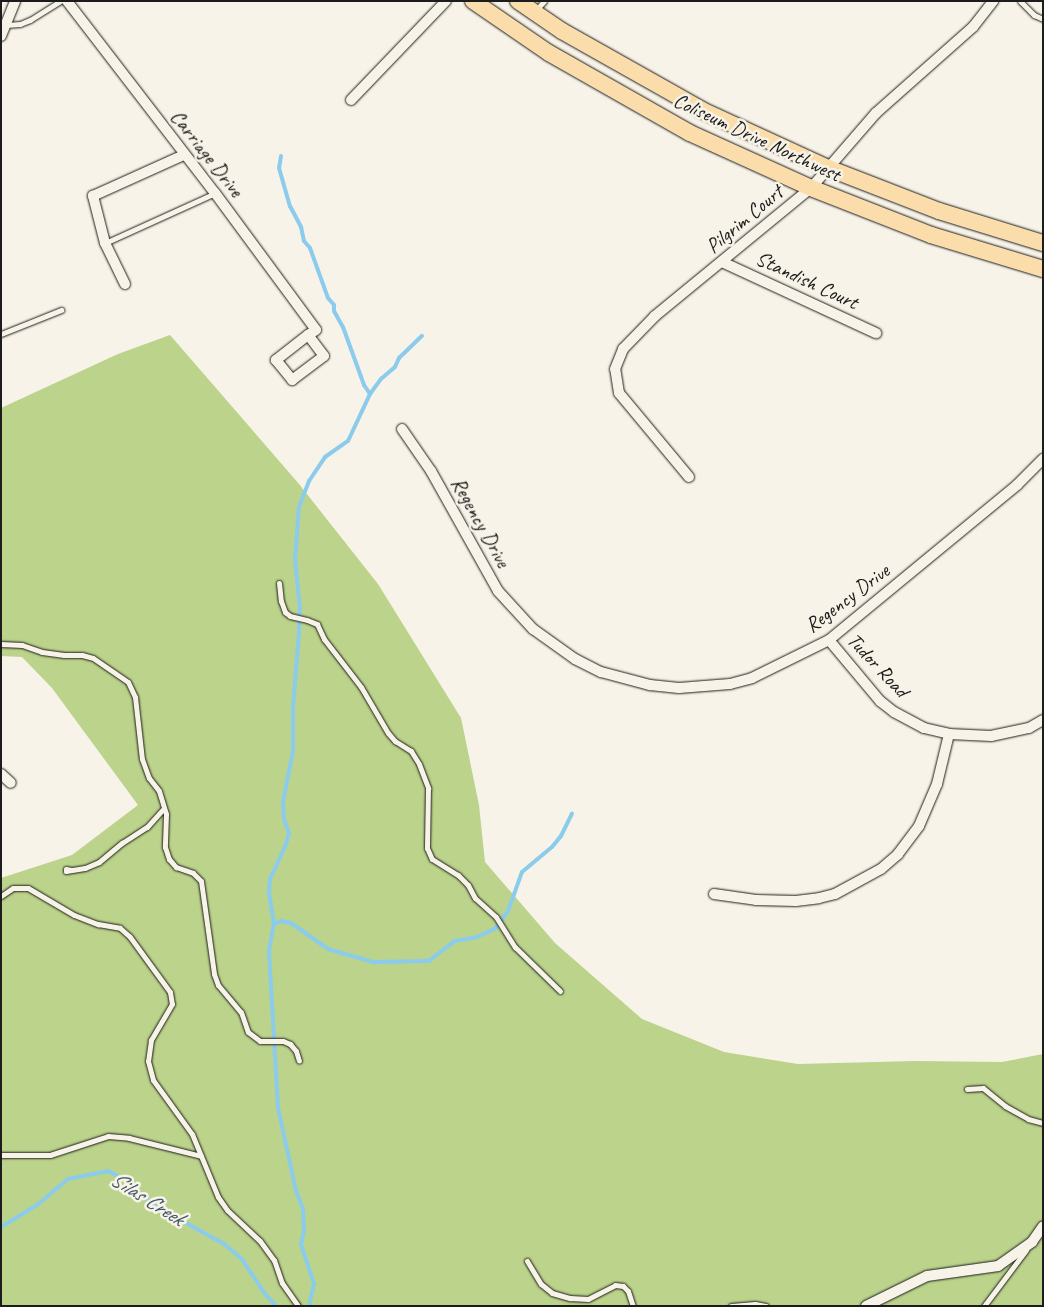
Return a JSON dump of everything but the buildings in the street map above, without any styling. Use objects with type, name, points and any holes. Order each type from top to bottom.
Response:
[{"type":"main road","name":"Coliseum Drive Northwest","points":[[473,1],[549,53],[690,133],[810,188],[931,235],[1043,269]]},
{"type":"main road","name":"Coliseum Drive Northwest","points":[[518,1],[539,7],[594,50],[702,110],[828,168],[939,211],[1043,243]]},
{"type":"street","points":[[1,36],[16,1]]},
{"type":"street","name":"Carriage Drive","points":[[66,1],[215,193],[312,333],[324,356],[292,380],[276,360],[312,333]]},
{"type":"street","points":[[351,100],[446,1]]},
{"type":"street","name":"Pilgrim Court","points":[[690,477],[625,403],[617,387],[615,370],[617,359],[630,340],[655,316],[810,188],[876,113],[973,27],[993,1]]},
{"type":"street","points":[[125,284],[105,242],[93,196],[184,155]]},
{"type":"street","name":"Standish Court","points":[[722,262],[876,333]]},
{"type":"street","name":"Regency Drive","points":[[402,428],[431,471],[498,591],[533,629],[575,659],[608,674],[650,685],[679,688],[707,687],[752,678],[829,640],[1017,485],[1043,459]]},
{"type":"street","name":"Tudor Road","points":[[829,640],[861,680],[894,712],[914,724],[949,734],[991,736],[1029,728],[1043,720]]},
{"type":"street","points":[[714,894],[756,900],[819,898],[849,887],[881,868],[910,841],[922,820],[937,784],[949,734]]},
{"type":"street","points":[[1,774],[11,783]]},
{"type":"street","points":[[866,1306],[927,1276],[998,1266],[1032,1242],[1043,1226]]},
{"type":"lane","points":[[6,25],[20,24],[30,20],[60,1]]},
{"type":"lane","points":[[1020,1],[1034,15],[1043,19]]},
{"type":"lane","points":[[105,242],[215,193]]},
{"type":"lane","points":[[1,334],[61,310]]},
{"type":"lane","points":[[279,583],[281,601],[285,612],[293,618],[317,624],[324,639],[351,671],[388,733],[395,741],[411,751],[419,764],[428,788],[427,848],[432,859],[458,875],[468,886],[475,898],[496,917],[515,947],[560,992]]},
{"type":"lane","points":[[1,644],[22,645],[42,652],[64,655],[82,654],[93,658],[128,682],[135,697],[142,759],[149,778],[159,791],[164,808],[167,826],[165,847],[169,859],[176,867],[193,873],[200,880],[218,985],[241,1012],[248,1032],[260,1041],[283,1041],[290,1044],[296,1052],[299,1061]]},
{"type":"lane","points":[[72,870],[99,862],[122,843],[147,827],[164,808]]},
{"type":"lane","points":[[1,896],[13,888],[28,888],[74,915],[98,924],[120,928],[130,937],[170,992],[172,1004],[152,1040],[148,1061],[152,1080],[192,1134],[218,1197],[227,1210],[260,1241],[274,1260],[282,1283],[298,1306]]},
{"type":"lane","points":[[967,1089],[983,1088],[1005,1106],[1028,1119],[1043,1122]]},
{"type":"lane","points":[[1,1155],[50,1155],[108,1136],[129,1138],[201,1156]]},
{"type":"lane","points":[[984,1306],[1032,1242]]},
{"type":"lane","points":[[527,1260],[540,1284],[552,1293],[570,1298],[588,1299],[615,1285],[623,1286],[628,1291],[632,1306]]},
{"type":"lane","points":[[731,1306],[755,1304],[766,1306]]},
{"type":"green space","points":[[170,335],[299,484],[378,584],[461,718],[479,805],[485,862],[555,943],[642,1019],[724,1052],[798,1064],[915,1061],[1002,1062],[1043,1054],[1043,1306],[1,1306],[1,878],[72,855],[138,805],[52,688],[22,657],[1,656],[1,408],[118,354]]},
{"type":"waterway","points":[[281,156],[279,168],[290,206],[301,227],[304,241],[310,248],[328,298],[334,305],[334,311],[343,327],[364,385],[370,394]]},
{"type":"waterway","points":[[309,1306],[314,1284],[301,1244],[304,1230],[303,1209],[296,1191],[278,1108],[269,951],[274,924],[269,891],[270,879],[285,847],[289,833],[284,819],[283,802],[293,751],[293,707],[300,608],[295,559],[299,507],[309,481],[325,457],[348,441],[370,394],[381,379],[395,367],[399,358],[422,336]]},
{"type":"waterway","points":[[274,924],[282,921],[291,923],[328,949],[373,962],[429,961],[455,941],[477,937],[496,928],[508,911],[522,872],[552,847],[561,836],[572,813]]},
{"type":"waterway","name":"Silas Creek","points":[[1,1227],[37,1205],[68,1179],[108,1171],[124,1179],[155,1206],[224,1244],[242,1259],[265,1294],[276,1306]]}]
